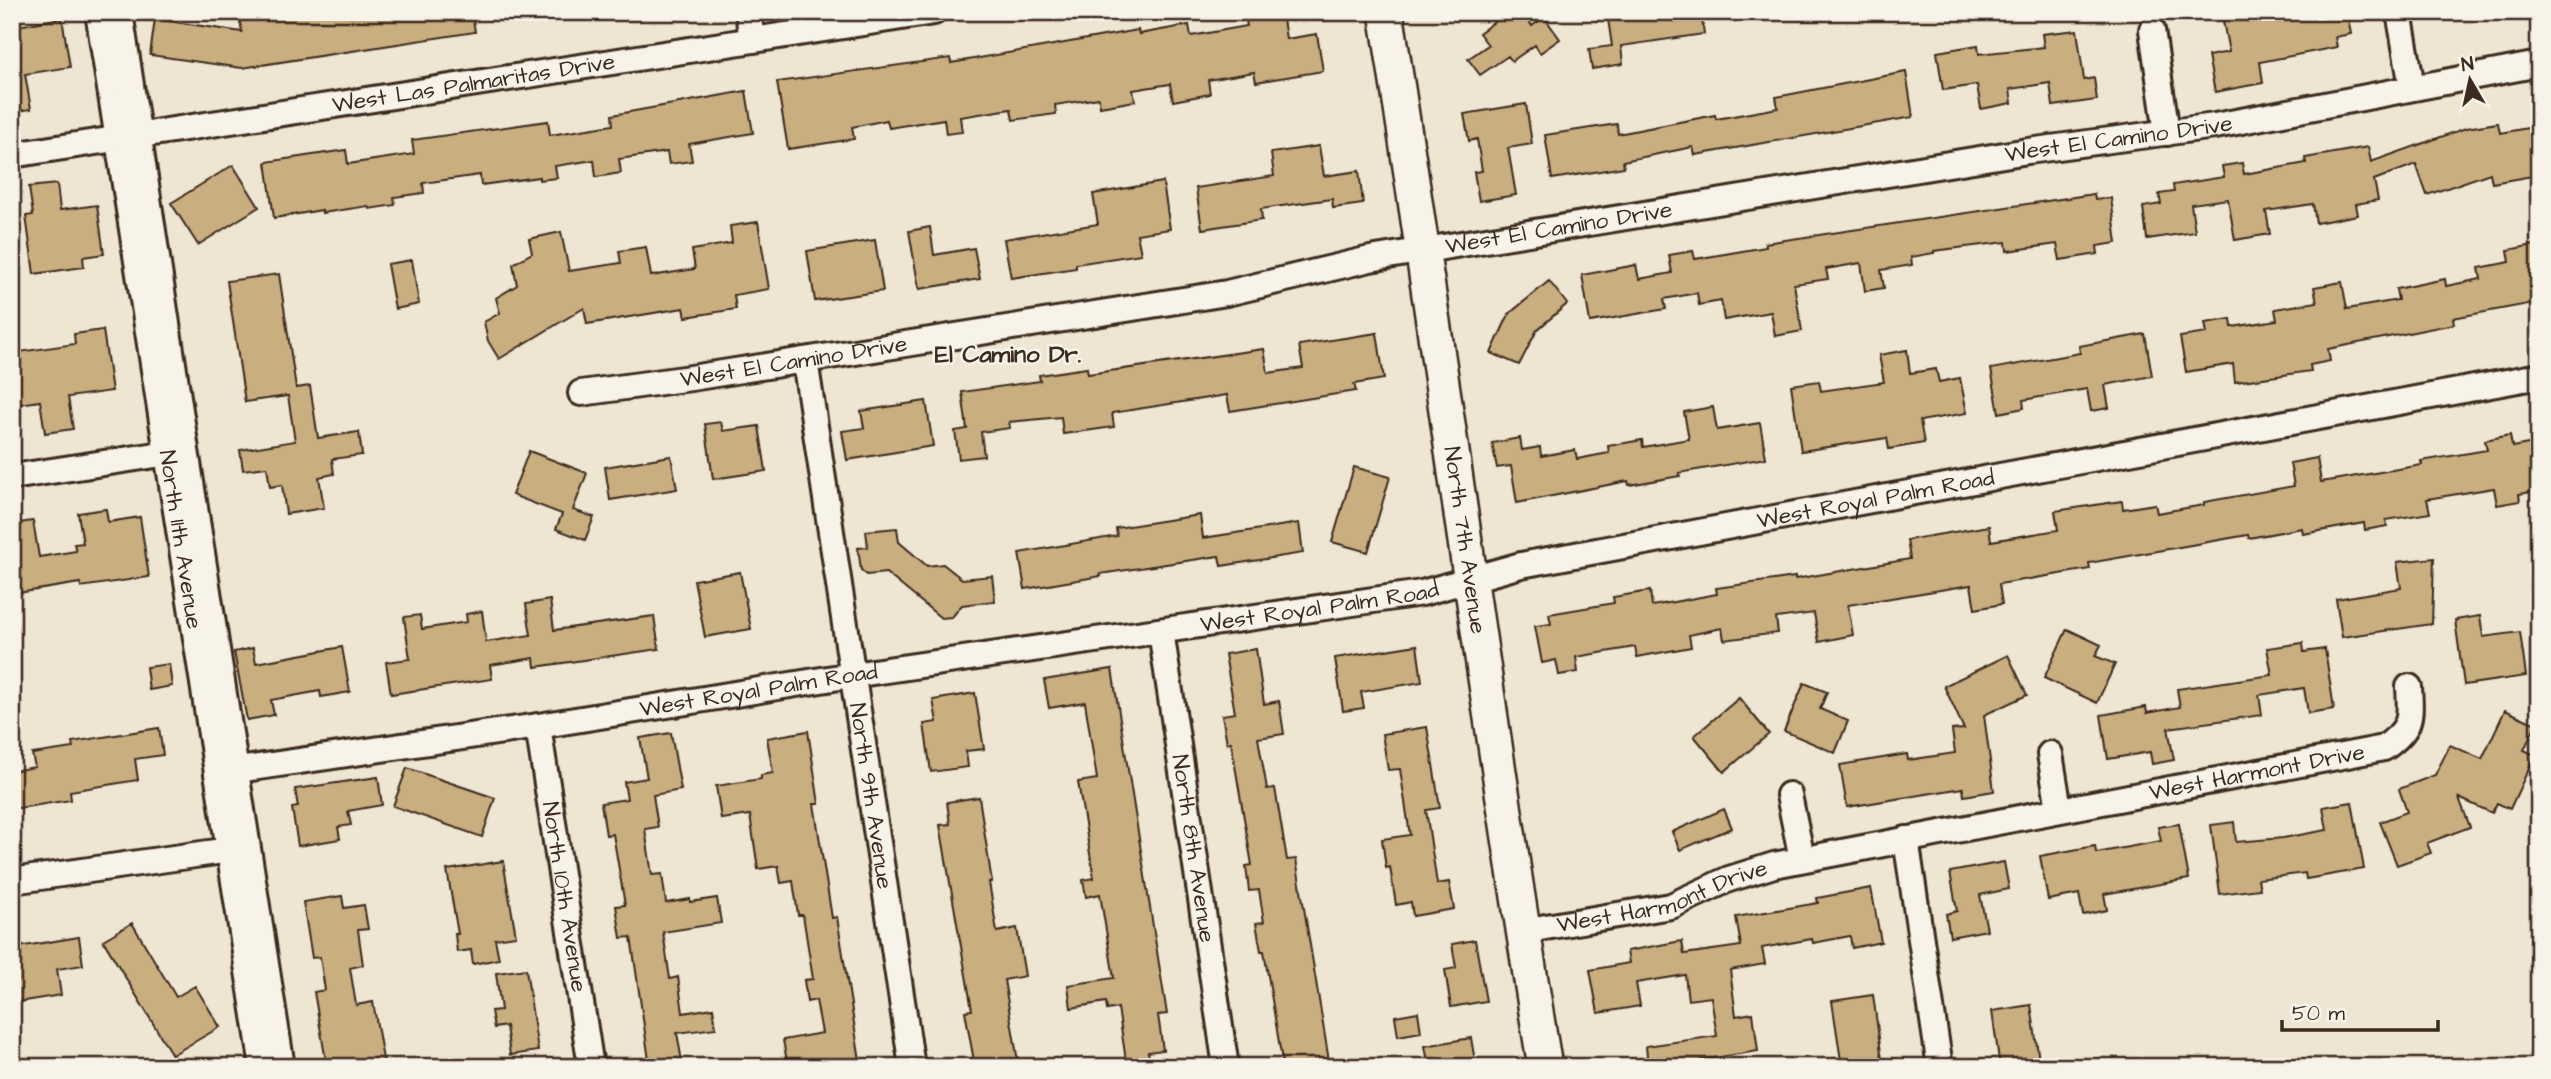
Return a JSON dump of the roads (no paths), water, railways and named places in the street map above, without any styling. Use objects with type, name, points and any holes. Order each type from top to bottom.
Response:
[{"type":"main road","name":"North 7th Avenue","points":[[1386,12],[1448,409],[1522,931],[1545,1067]]},
{"type":"street","name":"North 11th Avenue","points":[[98,12],[128,138],[226,771],[282,1067]]},
{"type":"street","name":"North 11th Avenue","points":[[120,12],[128,138]]},
{"type":"street","points":[[748,12],[752,40]]},
{"type":"street","name":"West Las Palmaritas Drive","points":[[12,155],[934,12]]},
{"type":"street","points":[[2399,12],[2412,87]]},
{"type":"street","name":"West El Camino Drive","points":[[2152,30],[2167,133]]},
{"type":"street","name":"West El Camino Drive","points":[[581,393],[1227,293],[1370,260],[2028,151],[2167,133],[2539,64]]},
{"type":"street","name":"North 9th Avenue","points":[[806,360],[912,1067]]},
{"type":"street","name":"West Royal Palm Road","points":[[226,771],[538,726],[852,675],[1422,593],[1521,565],[2539,376]]},
{"type":"street","points":[[12,477],[176,451]]},
{"type":"street","name":"North 8th Avenue","points":[[1161,631],[1226,1067]]},
{"type":"street","name":"West Harmont Drive","points":[[1522,931],[1671,906],[1729,879],[1774,864],[2384,748],[2401,736],[2411,720],[2409,687]]},
{"type":"street","name":"North 10th Avenue","points":[[538,726],[591,1067]]},
{"type":"street","points":[[2050,754],[2059,809]]},
{"type":"street","points":[[1790,795],[1802,859]]},
{"type":"street","points":[[1906,839],[1940,1067]]},
{"type":"street","name":"North 11th Avenue","points":[[239,848],[263,1067]]},
{"type":"street","points":[[12,881],[239,848]]},
{"type":"district","name":"El Camino Dr.","points":[[1008,355]]}]
